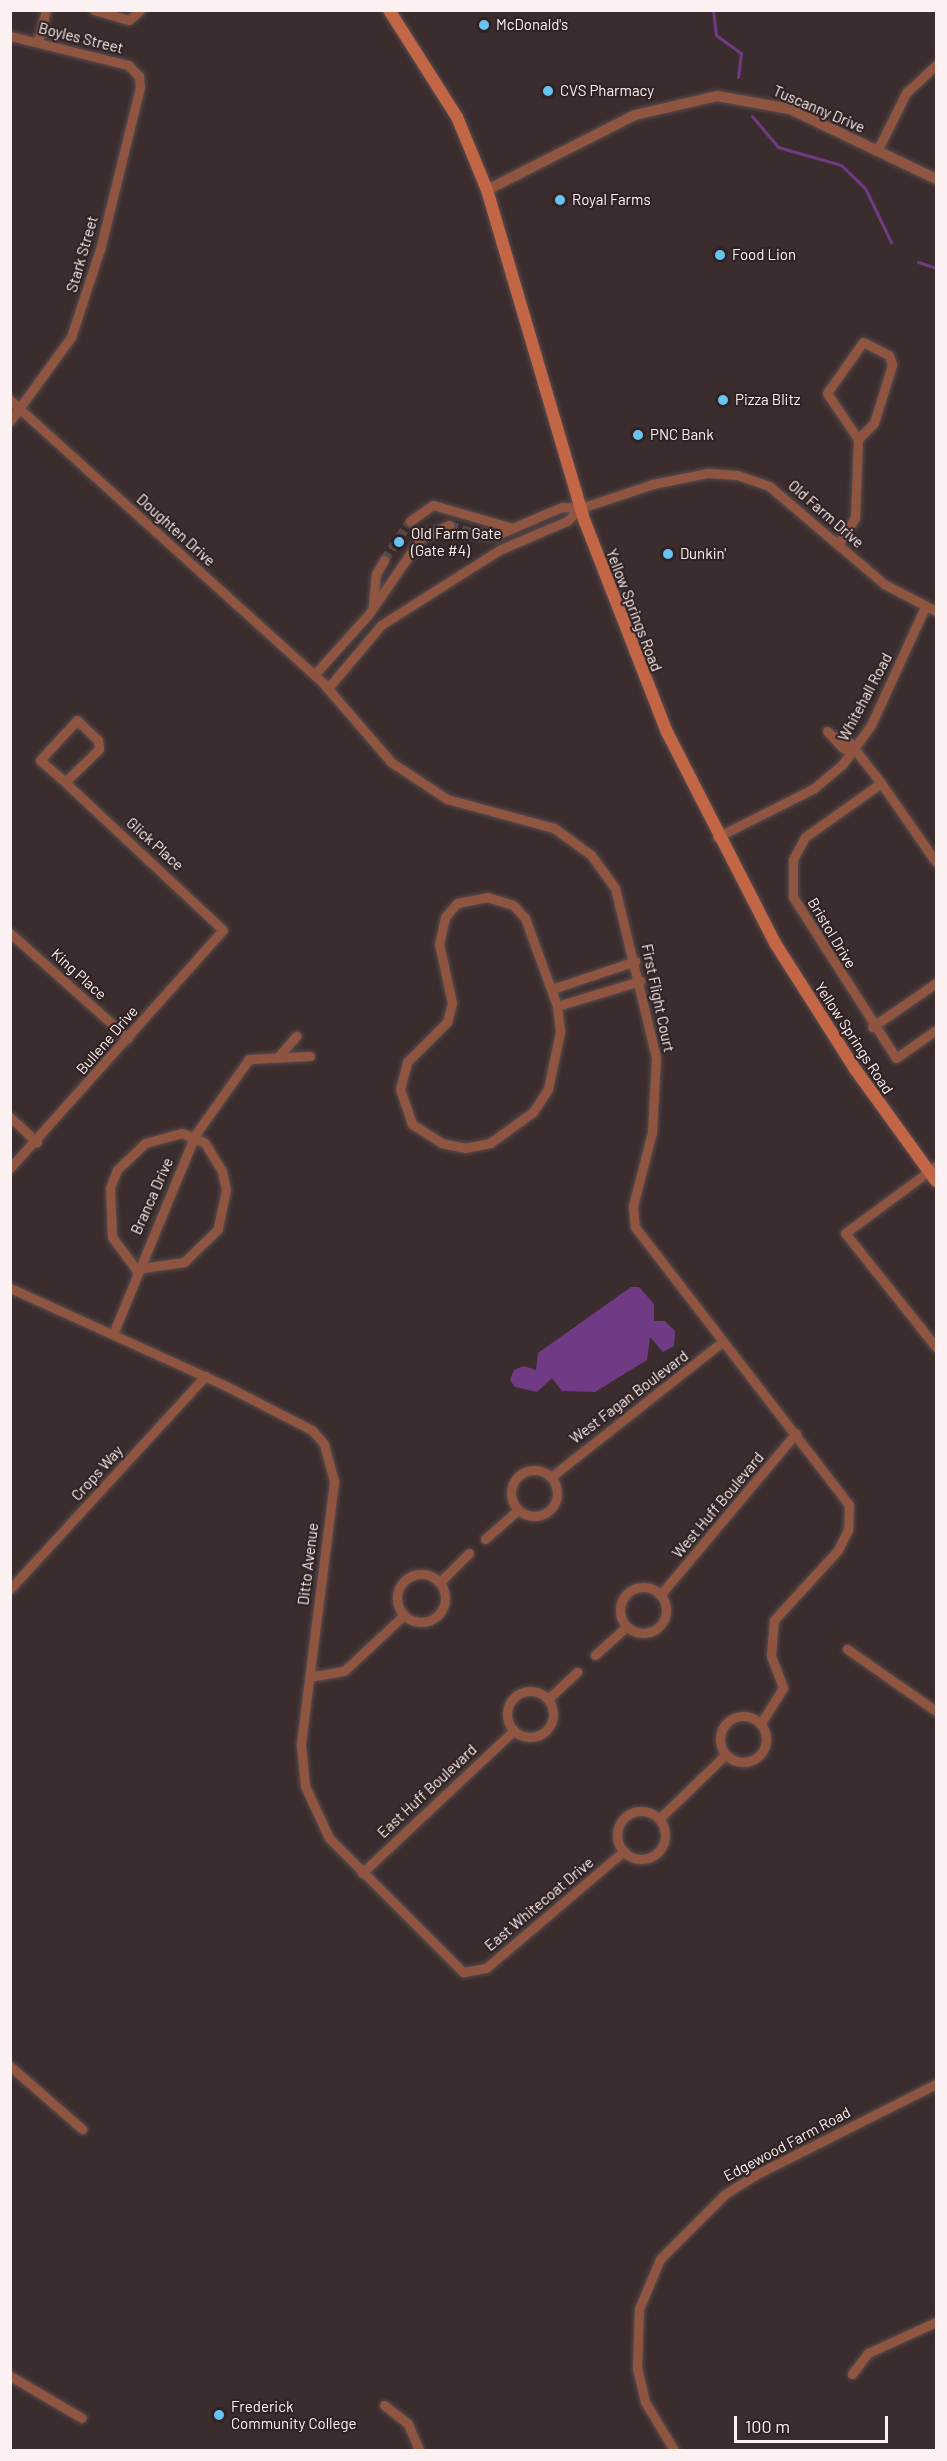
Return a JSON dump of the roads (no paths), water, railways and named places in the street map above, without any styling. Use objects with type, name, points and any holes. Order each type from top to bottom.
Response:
[{"type":"main road","name":"Yellow Springs Road","points":[[389,10],[457,117],[487,190],[581,508],[628,642],[717,837],[815,1008],[934,1173]]},
{"type":"street","points":[[38,42],[46,10]]},
{"type":"street","points":[[94,10],[129,20],[140,10]]},
{"type":"street","name":"Boyles Street","points":[[10,36],[128,65],[139,76]]},
{"type":"street","points":[[877,151],[906,93],[936,64]]},
{"type":"street","name":"Stark Street","points":[[10,421],[21,409],[71,337],[101,246],[139,76]]},
{"type":"street","name":"Tuscanny Drive","points":[[487,190],[635,115],[703,96],[768,101],[936,179]]},
{"type":"street","points":[[838,544],[855,518],[858,439],[827,393],[863,342],[889,355],[892,365],[874,423],[858,439]]},
{"type":"street","name":"Doughten Drive","points":[[10,400],[325,685]]},
{"type":"street","name":"Old Farm Drive","points":[[581,508],[652,483],[723,472],[769,486],[884,584],[936,611]]},
{"type":"street","points":[[411,521],[421,509],[433,505],[512,528]]},
{"type":"street","points":[[476,534],[487,537],[562,507],[581,508]]},
{"type":"street","points":[[325,685],[374,632],[416,600],[499,550],[567,521],[581,508]]},
{"type":"street","points":[[314,675],[373,608],[421,538],[449,525]]},
{"type":"street","points":[[373,608],[376,574],[384,560]]},
{"type":"street","name":"Whitehall Road","points":[[717,837],[813,789],[855,751],[925,607]]},
{"type":"street","name":"First Flight Court","points":[[325,685],[391,762],[415,780],[465,806],[542,822],[578,843],[615,888],[640,981],[656,1058],[656,1108],[632,1218],[647,1247],[845,1495],[850,1519],[838,1551],[781,1607],[771,1629],[771,1656],[783,1688],[760,1723]]},
{"type":"street","name":"Glick Place","points":[[65,782],[99,749],[98,740],[77,720],[40,760],[223,930]]},
{"type":"street","points":[[830,733],[855,751],[881,783],[936,862]]},
{"type":"street","name":"Bristol Drive","points":[[881,783],[805,837],[793,860],[790,882],[793,897],[872,1027],[896,1058],[936,1030]]},
{"type":"street","points":[[487,897],[513,905],[534,936],[557,1006],[559,1041],[548,1089],[516,1128],[490,1143],[465,1148],[442,1143],[412,1124],[400,1089],[402,1074],[447,1022],[452,988],[439,944],[445,917],[457,903],[487,897]]},
{"type":"street","name":"Bullene Drive","points":[[10,1168],[37,1142],[223,930]]},
{"type":"street","name":"King Place","points":[[10,933],[128,1038]]},
{"type":"street","points":[[552,989],[635,961]]},
{"type":"street","points":[[557,1006],[640,981]]},
{"type":"street","points":[[872,1027],[936,984]]},
{"type":"street","points":[[278,1057],[296,1036]]},
{"type":"street","name":"Branca Drive","points":[[112,1334],[136,1269],[195,1135],[249,1059],[310,1056]]},
{"type":"street","points":[[10,1118],[37,1142]]},
{"type":"street","points":[[136,1269],[184,1262],[218,1229],[224,1180],[212,1153],[195,1135]]},
{"type":"street","name":"Branca Drive","points":[[136,1269],[108,1224],[117,1170],[145,1143],[195,1135]]},
{"type":"street","points":[[934,1173],[845,1233],[936,1347]]},
{"type":"street","name":"Ditto Avenue","points":[[10,1288],[205,1376],[312,1430],[330,1455],[334,1482],[301,1744],[305,1786],[320,1825],[362,1873],[470,1973]]},
{"type":"street","name":"West Fagan Boulevard","points":[[551,1477],[723,1341]]},
{"type":"street","name":"Crops Way","points":[[10,1589],[205,1376]]},
{"type":"street","name":"West Huff Boulevard","points":[[661,1594],[796,1433]]},
{"type":"street","points":[[534,1470],[551,1477],[557,1499],[551,1509],[541,1515],[518,1510],[511,1494],[518,1476],[534,1470]]},
{"type":"street","points":[[485,1539],[518,1510]]},
{"type":"street","points":[[440,1582],[470,1553]]},
{"type":"street","points":[[404,1615],[398,1591],[405,1580],[416,1574],[440,1582]]},
{"type":"street","points":[[404,1615],[421,1622],[438,1616],[445,1600],[440,1582]]},
{"type":"street","points":[[644,1586],[661,1594],[665,1617],[659,1627],[642,1633],[626,1627],[619,1610],[626,1593],[644,1586]]},
{"type":"street","points":[[309,1677],[344,1671],[404,1615]]},
{"type":"street","points":[[596,1655],[626,1627]]},
{"type":"street","points":[[847,1649],[936,1711]]},
{"type":"street","points":[[548,1699],[577,1672]]},
{"type":"street","points":[[525,1691],[548,1699],[553,1716],[546,1731],[529,1738],[513,1731],[506,1716],[511,1700],[525,1691]]},
{"type":"street","points":[[744,1715],[760,1723],[767,1740],[759,1756],[742,1762],[725,1755],[719,1738],[727,1721],[744,1715]]},
{"type":"street","name":"East Huff Boulevard","points":[[362,1873],[513,1731]]},
{"type":"street","points":[[659,1819],[725,1755]]},
{"type":"street","points":[[642,1811],[659,1819],[665,1836],[657,1853],[640,1859],[624,1851],[617,1834],[625,1818],[642,1811]]},
{"type":"street","name":"East Whitecoat Drive","points":[[470,1973],[486,1968],[624,1851]]},
{"type":"street","points":[[12,2069],[81,2129]]},
{"type":"street","name":"Edgewood Farm Road","points":[[674,2451],[645,2402],[637,2368],[639,2309],[660,2259],[725,2194],[755,2175],[936,2084]]},
{"type":"street","points":[[852,2374],[867,2353],[936,2322]]},
{"type":"street","points":[[10,2376],[82,2418]]},
{"type":"street","points":[[384,2404],[408,2424],[419,2451]]},
{"type":"waterway","points":[[713,10],[716,35],[741,53],[738,77]]},
{"type":"waterway","points":[[752,116],[778,147],[841,165],[865,188],[891,242]]},
{"type":"waterway","points":[[918,262],[936,268]]},
{"type":"tunnel","points":[[384,560],[410,521]]},
{"type":"tunnel","points":[[449,525],[476,534]]},
{"type":"place","name":"McDonald's","points":[[484,25]]},
{"type":"place","name":"CVS Pharmacy","points":[[548,91]]},
{"type":"place","name":"Royal Farms","points":[[560,200]]},
{"type":"place","name":"Food Lion","points":[[720,255]]},
{"type":"place","name":"Pizza Blitz","points":[[723,400]]},
{"type":"place","name":"PNC Bank","points":[[638,435]]},
{"type":"place","name":"Old Farm Gate (Gate #4)","points":[[399,542]]},
{"type":"place","name":"Dunkin'","points":[[668,554]]},
{"type":"place","name":"Frederick Community College","points":[[219,2415]]}]
